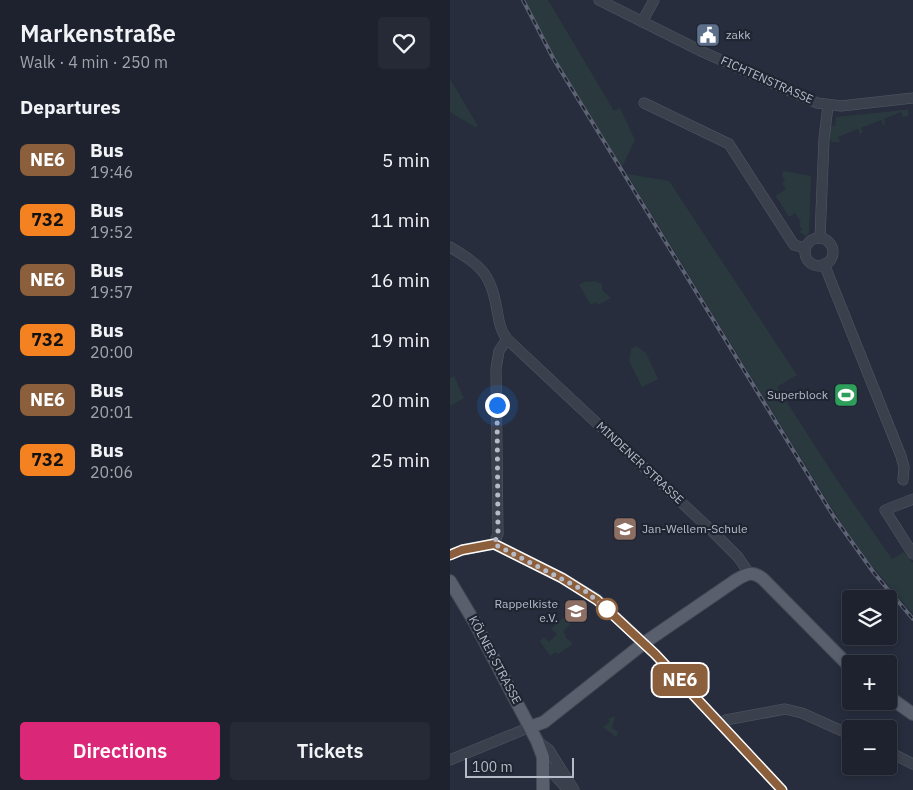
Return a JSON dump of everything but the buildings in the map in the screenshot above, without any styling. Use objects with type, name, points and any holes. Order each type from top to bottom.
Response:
[{"type":"main road","points":[[530,727],[548,720],[644,643],[736,580],[750,573]]},
{"type":"main road","name":"MINDENER STRASSE","points":[[750,573],[755,573],[763,579],[842,659]]},
{"type":"main road","name":"KÖLNER STRASSE","points":[[450,581],[537,741]]},
{"type":"main road","points":[[897,703],[913,714]]},
{"type":"main road","points":[[537,741],[547,781]]},
{"type":"main road","points":[[535,790],[537,741]]},
{"type":"street","name":"FICHTENSTRASSE","points":[[599,0],[804,99],[828,106],[913,98]]},
{"type":"street","points":[[642,22],[654,0]]},
{"type":"street","points":[[644,104],[729,144],[794,246],[805,248]]},
{"type":"street","name":"FICHTENSTRASSE","points":[[820,238],[824,140],[828,106]]},
{"type":"street","points":[[820,238],[828,241],[832,248],[830,259],[824,264],[816,265],[805,256],[805,248],[813,239],[820,238]]},
{"type":"street","name":"MINDENER STRASSE","points":[[450,247],[477,265],[488,276],[500,326],[507,339],[713,532],[738,557],[750,573]]},
{"type":"street","points":[[824,264],[901,456],[904,467],[903,480]]},
{"type":"street","points":[[494,544],[498,534],[496,369],[498,351],[507,339]]},
{"type":"street","points":[[913,499],[885,510],[913,554]]},
{"type":"street","points":[[450,555],[462,550],[494,544],[585,591],[644,643],[782,790]]},
{"type":"street","points":[[721,723],[726,720],[785,709],[802,713],[842,731]]},
{"type":"street","points":[[450,760],[530,727]]},
{"type":"street","name":"KÖLNER STRASSE","points":[[537,741],[548,750],[574,790]]},
{"type":"street","points":[[897,756],[913,764]]},
{"type":"street","points":[[547,781],[568,790]]},
{"type":"shaded area","points":[[525,0],[548,0],[614,111],[620,108],[635,140],[622,167],[554,57]]},
{"type":"shaded area","points":[[450,79],[478,126],[475,127],[450,112]]},
{"type":"shaded area","points":[[913,109],[908,110],[908,116],[903,117],[901,112],[884,119],[885,124],[883,125],[881,120],[861,128],[863,133],[860,134],[858,129],[838,137],[840,142],[832,142],[828,135],[829,125],[835,126],[836,117]]},
{"type":"shaded area","points":[[783,171],[811,176],[809,233],[806,236],[799,232],[802,230],[799,224],[801,222],[795,213],[789,217],[776,196],[786,189],[782,184],[785,181],[782,176]]},
{"type":"shaded area","points":[[627,174],[669,181],[797,375],[777,387],[837,480],[892,559],[904,552],[913,563],[913,614],[897,595],[897,590],[893,590],[868,561],[836,515]]},
{"type":"shaded area","points":[[595,281],[602,284],[602,290],[611,298],[598,305],[596,302],[591,305],[579,285],[584,282]]},
{"type":"shaded area","points":[[636,346],[646,353],[658,379],[642,387],[629,361],[631,349]]},
{"type":"shaded area","points":[[454,376],[464,398],[450,406],[450,378]]},
{"type":"shaded area","points":[[569,612],[577,616],[563,632],[566,635],[565,637],[573,644],[558,654],[556,652],[550,656],[540,641],[544,637],[549,642],[557,634],[551,629]]},
{"type":"shaded area","points":[[615,716],[612,728],[618,732],[616,737],[603,727],[610,722],[608,719]]},
{"type":"railway","points":[[523,0],[553,58],[834,517],[874,573],[913,619]]},
{"type":"bus line","name":"NE6","points":[[450,555],[462,550],[494,544],[585,591],[655,654],[712,712],[782,790]]},
{"type":"place","name":"zakk","points":[[708,35]]},
{"type":"place","name":"Superblock","points":[[846,395]]},
{"type":"place","name":"Jan-Wellem-Schule","points":[[625,529]]},
{"type":"place","name":"Rappelkiste e.V.","points":[[576,611]]},
{"type":"route","points":[[497,405],[498,536],[494,544],[585,591],[607,609]]}]
